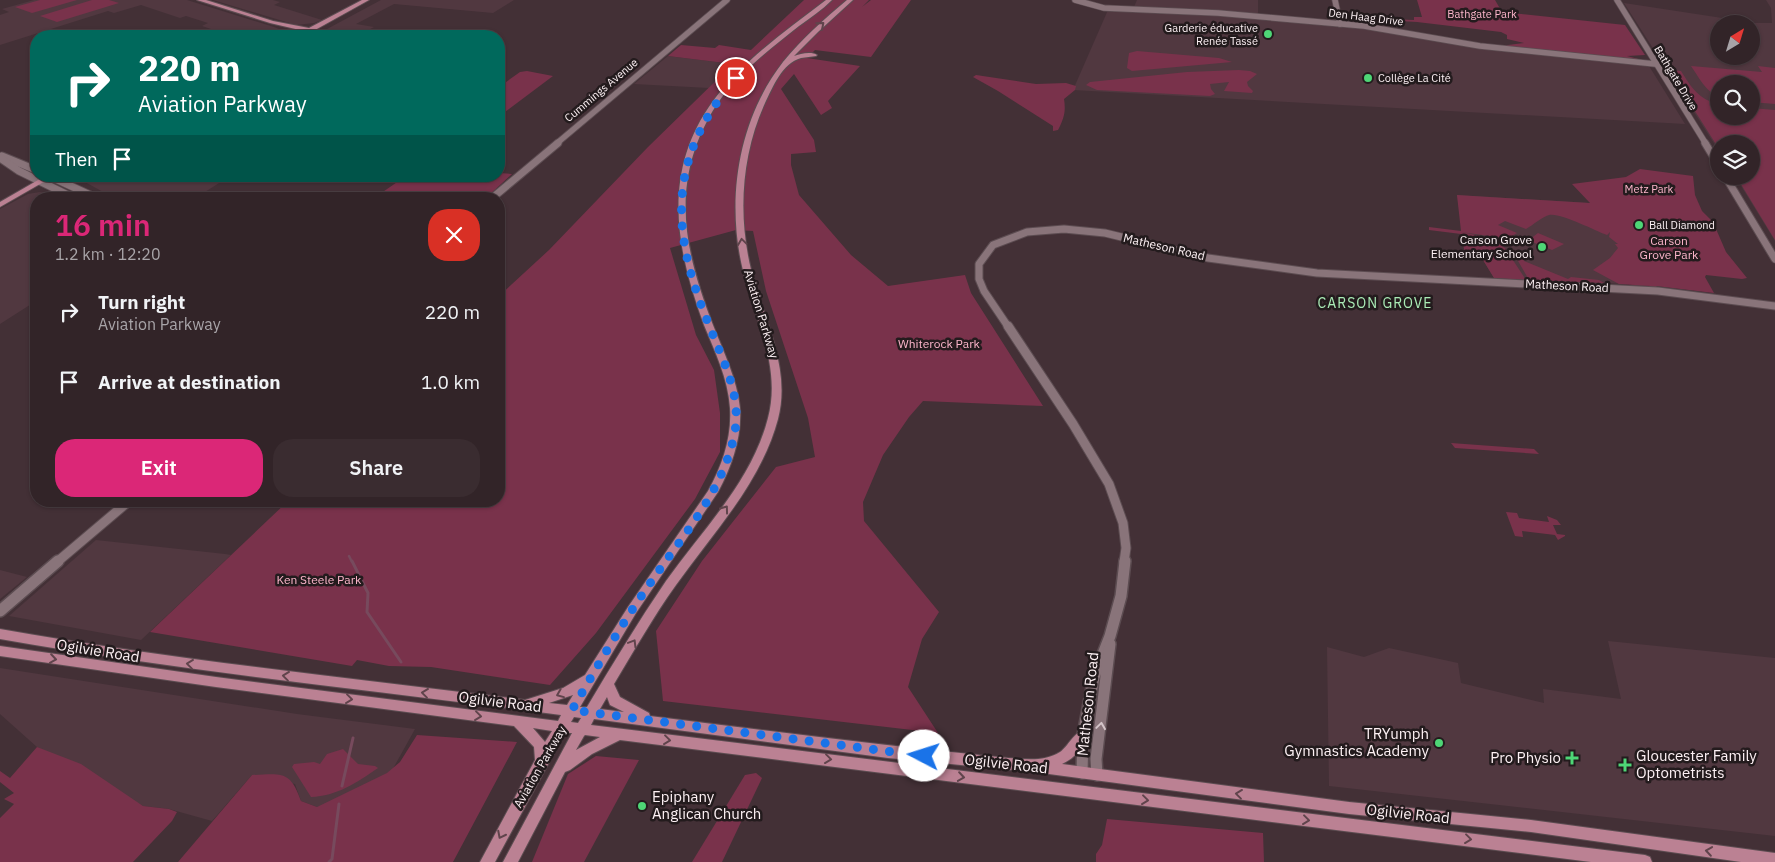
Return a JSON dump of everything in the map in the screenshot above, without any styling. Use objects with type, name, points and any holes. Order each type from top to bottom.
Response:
[{"type":"main road","points":[[200,0],[303,30]]},
{"type":"main road","points":[[314,30],[366,0]]},
{"type":"main road","points":[[315,30],[375,0]]},
{"type":"main road","name":"Aviation Parkway","points":[[487,862],[591,678],[650,583],[714,490],[727,461],[734,434],[736,406],[732,384],[694,288],[683,245],[681,199],[685,172],[692,148],[711,111],[736,78],[762,53],[829,0]]},
{"type":"main road","name":"Aviation Parkway","points":[[510,862],[591,714],[660,599],[750,474],[760,455],[773,419],[777,396],[776,366],[746,266],[740,230],[740,188],[745,148],[757,112],[768,89],[786,63],[802,43],[850,0]]},
{"type":"main road","points":[[291,27],[308,26],[329,20]]},
{"type":"main road","points":[[272,22],[290,30]]},
{"type":"main road","points":[[282,27],[299,30]]},
{"type":"main road","points":[[786,63],[797,57],[814,55],[804,50],[802,43]]},
{"type":"main road","points":[[0,197],[32,182]]},
{"type":"main road","points":[[0,205],[34,182]]},
{"type":"main road","name":"Ogilvie Road","points":[[0,634],[89,650],[225,669],[572,710],[888,752],[1034,766],[1349,808],[1544,828],[1775,860]]},
{"type":"main road","name":"Ogilvie Road","points":[[2,652],[216,682],[1080,793],[1645,862]]},
{"type":"main road","points":[[216,682],[225,669]]},
{"type":"main road","points":[[526,705],[567,692],[591,678]]},
{"type":"main road","points":[[608,685],[614,701],[654,722]]},
{"type":"main road","points":[[518,721],[540,745],[542,762]]},
{"type":"main road","points":[[559,771],[587,750],[619,734]]},
{"type":"main road","points":[[1034,766],[1053,762],[1067,756],[1073,751],[1083,735]]},
{"type":"street","name":"Cummings Avenue","points":[[499,192],[727,0]]},
{"type":"street","name":"Den Haag Drive","points":[[1075,0],[1097,7],[1218,13],[1400,30],[1480,46],[1655,64]]},
{"type":"street","points":[[1335,0],[1340,24]]},
{"type":"street","name":"Bathgate Drive","points":[[1617,0],[1710,152]]},
{"type":"street","points":[[0,157],[30,168]]},
{"type":"street","points":[[0,157],[30,174]]},
{"type":"street","points":[[45,182],[63,192]]},
{"type":"street","points":[[63,182],[84,192]]},
{"type":"street","points":[[1731,185],[1775,259]]},
{"type":"street","name":"Matheson Road","points":[[1082,773],[1083,735],[1094,677],[1110,636],[1121,596],[1125,572],[1126,548],[1123,523],[1109,484],[1073,424],[984,291],[979,279],[979,264],[990,248],[1015,236],[1038,230],[1084,230],[1208,258],[1317,273],[1658,291],[1775,306]]},
{"type":"street","points":[[0,611],[122,507]]},
{"type":"street","name":"Matheson Road","points":[[1097,775],[1096,759],[1108,681],[1110,636]]},
{"type":"shaded area","points":[[34,0],[187,0],[282,30],[214,30],[202,26],[208,23],[186,16],[180,18],[141,5],[114,13],[108,11],[48,30],[30,30],[30,36],[0,45],[0,15],[9,12],[2,9]]},
{"type":"shaded area","points":[[213,0],[273,0],[280,2],[274,5],[322,20],[296,25]]},
{"type":"shaded area","points":[[381,0],[514,0],[493,13],[394,4],[356,24],[374,27],[368,30],[325,30]]},
{"type":"shaded area","points":[[1137,0],[1258,0],[1258,15],[1134,7]]},
{"type":"shaded area","points":[[1766,0],[1775,0],[1775,241],[1741,185],[1760,185],[1760,135],[1710,135],[1710,137],[1624,3],[1710,16],[1710,65],[1760,65],[1760,23],[1772,23],[1771,8]]},
{"type":"shaded area","name":"Collège La Cité","points":[[1108,10],[1221,16],[1375,30],[1482,49],[1649,66],[1685,124],[1073,90]]},
{"type":"shaded area","points":[[668,56],[733,64],[709,88],[634,84]]},
{"type":"shaded area","points":[[85,182],[221,182],[205,192],[103,192]]},
{"type":"shaded area","points":[[30,194],[30,305],[0,324],[0,209]]},
{"type":"shaded area","name":"Carson Grove Elementary School","points":[[1457,195],[1590,203],[1647,285],[1494,278],[1483,260],[1466,259]]},
{"type":"shaded area","points":[[96,540],[231,555],[141,640],[9,616]]},
{"type":"shaded area","points":[[0,570],[27,577],[0,599]]},
{"type":"shaded area","points":[[1608,641],[1775,658],[1775,836],[1329,786],[1327,647],[1364,657],[1389,648],[1458,663],[1461,683],[1544,703],[1543,689],[1621,699]]},
{"type":"shaded area","points":[[0,668],[297,714],[415,729],[375,801],[317,807],[301,801],[295,784],[252,775],[212,821],[169,809],[143,806],[37,747],[0,714]]},
{"type":"green space","points":[[40,0],[77,0],[32,13],[15,7]]},
{"type":"green space","points":[[92,0],[109,0],[119,3],[57,22],[40,16]]},
{"type":"green space","points":[[804,0],[869,0],[862,7],[871,0],[911,0],[871,57],[815,50],[807,58],[860,66],[828,101],[832,108],[821,115],[794,74],[781,89],[814,140],[816,152],[791,154],[791,165],[799,195],[851,255],[888,286],[965,275],[971,293],[1043,406],[923,401],[909,417],[883,455],[863,502],[864,521],[939,612],[922,639],[908,687],[938,733],[663,701],[656,631],[702,561],[776,467],[815,457],[808,418],[766,291],[753,231],[736,230],[670,248],[696,335],[714,370],[720,413],[720,452],[695,499],[596,633],[550,685],[431,667],[389,666],[357,660],[352,666],[150,632],[282,507],[505,507],[505,290],[549,250],[648,147],[733,64],[668,56],[681,45],[715,48],[719,45],[751,50]]},
{"type":"green space","name":"Bathgate Park","points":[[1417,0],[1495,0],[1502,12],[1625,25],[1645,55],[1627,56],[1646,61],[1500,46],[1524,43],[1507,39],[1507,35],[1501,32],[1417,22],[1344,18],[1414,20],[1414,17],[1422,17]]},
{"type":"green space","points":[[1137,51],[1219,58],[1232,62],[1132,71],[1127,68],[1129,53]]},
{"type":"green space","points":[[1691,66],[1762,72],[1758,66],[1775,68],[1775,104],[1760,103],[1760,75],[1710,75],[1710,92]]},
{"type":"green space","points":[[1239,70],[1257,74],[1247,82],[1253,91],[1252,93],[1224,91],[1229,82],[1210,84],[1215,94],[1210,96],[1097,90],[1086,85],[1090,82],[1187,72]]},
{"type":"green space","points":[[1669,70],[1681,71],[1692,87],[1701,96],[1710,101],[1710,125],[1760,125],[1760,109],[1775,110],[1775,240],[1741,185],[1760,185],[1760,135],[1710,135]]},
{"type":"green space","points":[[527,71],[553,76],[505,112],[505,83],[520,72]]},
{"type":"green space","points":[[976,75],[1036,84],[1066,83],[1076,86],[1075,90],[1064,99],[1065,111],[1063,118],[1058,130],[1053,131],[1053,126],[973,77]]},
{"type":"green space","points":[[1640,169],[1693,176],[1695,195],[1702,211],[1713,222],[1726,252],[1747,278],[1706,275],[1705,277],[1714,293],[1656,286],[1658,288],[1624,286],[1621,285],[1651,286],[1619,284],[1593,270],[1610,258],[1618,248],[1615,244],[1618,244],[1609,237],[1610,232],[1607,235],[1560,216],[1549,215],[1526,229],[1505,221],[1498,225],[1517,233],[1512,236],[1519,239],[1517,240],[1461,232],[1486,237],[1505,248],[1526,280],[1494,278],[1483,260],[1466,259],[1461,234],[1429,230],[1429,227],[1461,231],[1457,195],[1590,203],[1572,184],[1626,177]]},
{"type":"green space","points":[[505,173],[512,174],[505,180]]},
{"type":"green space","points":[[397,182],[503,182],[493,192],[383,192]]},
{"type":"green space","points":[[1538,233],[1564,244],[1552,250],[1529,240]]},
{"type":"green space","points":[[1514,254],[1525,259],[1524,261],[1568,279],[1571,277],[1599,280],[1604,283],[1529,280]]},
{"type":"green space","points":[[1451,443],[1534,449],[1539,454],[1455,448]]},
{"type":"green space","points":[[1506,512],[1517,513],[1519,518],[1549,522],[1547,516],[1557,520],[1561,525],[1553,525],[1557,534],[1565,536],[1558,540],[1555,535],[1522,531],[1523,537],[1515,536]]},
{"type":"green space","points":[[417,735],[517,742],[453,862],[178,862],[252,775],[271,774],[284,776],[293,784],[301,801],[317,807],[387,773],[400,762]]},
{"type":"green space","points":[[37,747],[81,764],[143,806],[169,809],[177,812],[172,821],[133,862],[0,862],[0,818],[14,804],[4,799],[14,793],[0,782],[0,771],[10,778]]},
{"type":"green space","points":[[343,749],[358,764],[378,768],[354,784],[338,791],[311,797],[292,767],[294,764],[314,762],[320,764],[327,754]]},
{"type":"green space","points":[[596,756],[639,760],[584,862],[532,862],[568,774]]},
{"type":"green space","points":[[756,773],[762,778],[722,862],[692,862],[745,775]]},
{"type":"green space","points":[[1107,819],[1263,833],[1264,862],[1096,862],[1096,854],[1102,845]]},
{"type":"waterway","points":[[349,556],[352,562]]},
{"type":"waterway","points":[[352,561],[368,593],[367,612],[401,662]]},
{"type":"waterway","points":[[342,786],[353,738]]},
{"type":"waterway","points":[[329,862],[332,859],[339,804]]},
{"type":"place","name":"Garderie éducative Renée Tassé","points":[[1268,34]]},
{"type":"place","name":"Collège La Cité","points":[[1368,78]]},
{"type":"place","name":"Ball Diamond","points":[[1639,225]]},
{"type":"place","name":"Carson Grove Elementary School","points":[[1542,247]]},
{"type":"place","name":"TRYumph Gymnastics Academy","points":[[1439,743]]},
{"type":"place","name":"Pro Physio","points":[[1572,758]]},
{"type":"place","name":"Gloucester Family Optometrists","points":[[1625,765]]},
{"type":"place","name":"Epiphany Anglican Church","points":[[642,806]]},
{"type":"district","name":"CARSON GROVE","points":[[1375,303]]},
{"type":"route","points":[[736,78],[711,111],[693,144],[685,172],[681,199],[684,252],[700,305],[732,384],[736,412],[731,448],[722,475],[710,497],[650,583],[612,642],[572,710],[591,714],[924,756]]},
{"type":"park label","name":"Metz Park","points":[[1649,189]]},
{"type":"park label","name":"Carson Grove Park","points":[[1669,248]]},
{"type":"park label","name":"Whiterock Park","points":[[939,344]]},
{"type":"park label","name":"Ken Steele Park","points":[[319,580]]}]
